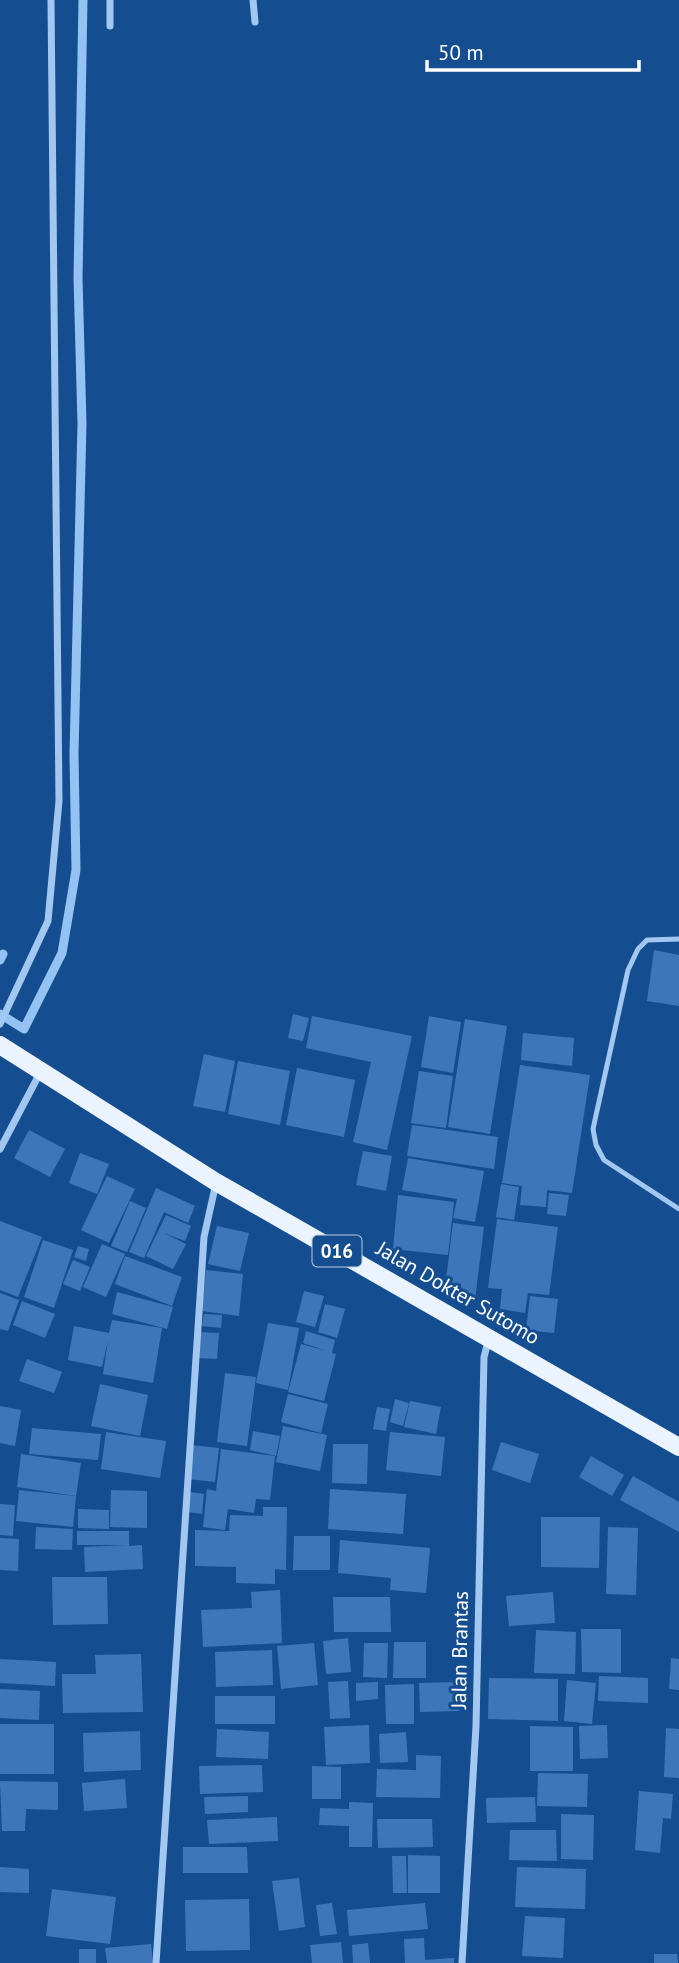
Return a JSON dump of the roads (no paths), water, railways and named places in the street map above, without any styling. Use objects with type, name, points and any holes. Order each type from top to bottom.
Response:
[{"type":"main road","name":"Jalan Dokter Sutomo","points":[[0,1045],[216,1182],[679,1447]]},
{"type":"street","points":[[0,1024],[48,921],[60,801],[51,0]]},
{"type":"street","points":[[110,0],[110,26]]},
{"type":"street","points":[[253,0],[255,22]]},
{"type":"street","points":[[0,1149],[41,1071]]},
{"type":"street","points":[[156,1963],[204,1237],[216,1182]]},
{"type":"street","name":"Jalan Brantas","points":[[462,1963],[477,1726],[484,1357],[489,1337]]},
{"type":"lane","points":[[679,940],[647,940],[638,949],[628,970],[593,1129],[604,1160],[679,1209]]},
{"type":"waterway","points":[[0,1014],[24,1029],[62,953],[76,870],[74,754],[82,424],[78,278],[83,0]]},
{"type":"waterway","points":[[0,960],[3,954]]}]
